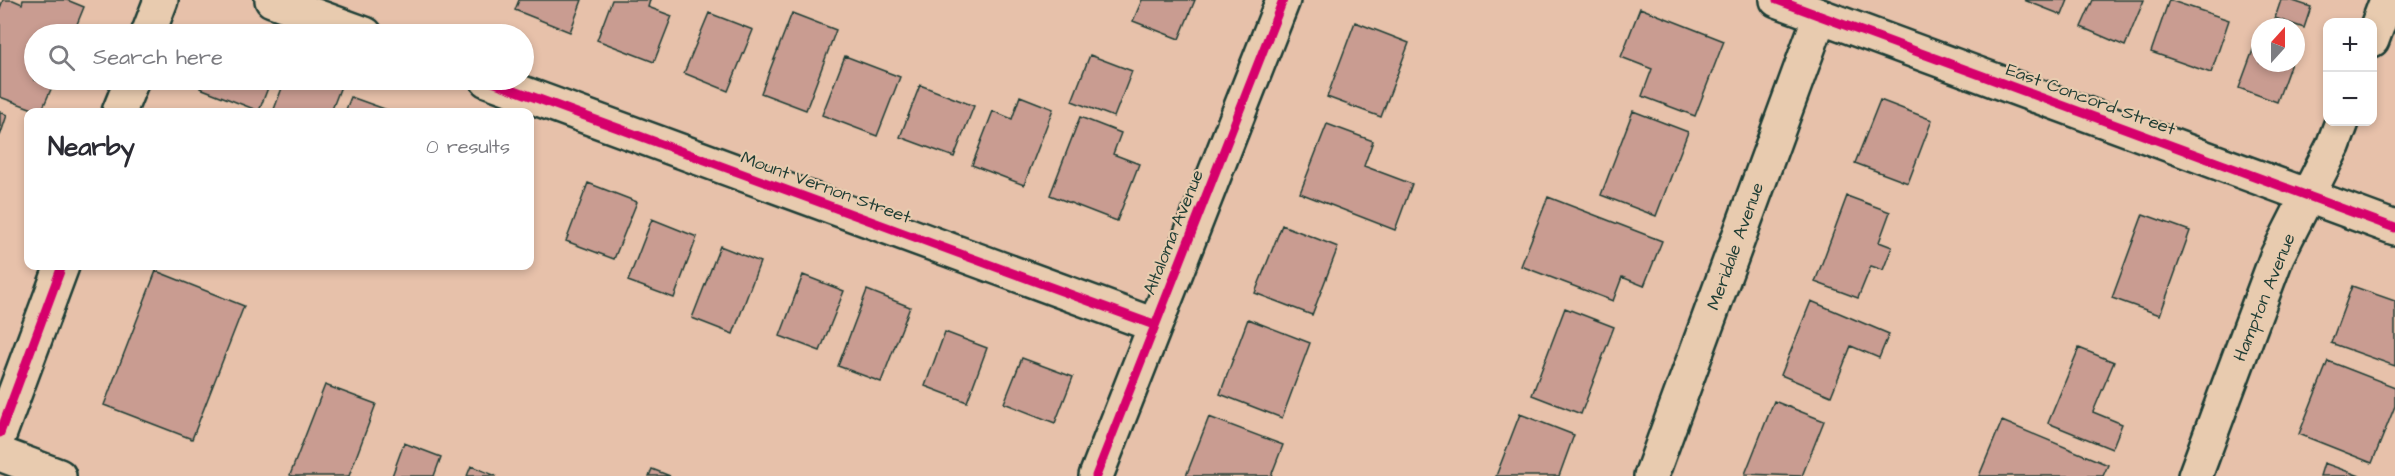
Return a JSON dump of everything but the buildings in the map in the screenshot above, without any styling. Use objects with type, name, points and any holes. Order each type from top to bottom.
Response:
[{"type":"street","points":[[152,24],[161,0]]},
{"type":"street","points":[[272,0],[338,24]]},
{"type":"street","name":"Altaloma Avenue","points":[[1096,476],[1282,0]]},
{"type":"street","name":"East Concord Street","points":[[1777,0],[2395,228]]},
{"type":"street","points":[[2377,29],[2387,0]]},
{"type":"street","name":"Meridale Avenue","points":[[1651,476],[1820,16]]},
{"type":"street","points":[[121,108],[128,90]]},
{"type":"street","name":"Mount Vernon Street","points":[[515,90],[1154,325]]},
{"type":"street","name":"Hampton Avenue","points":[[2195,476],[2277,256],[2333,146],[2340,126]]},
{"type":"street","points":[[0,433],[61,270]]},
{"type":"street","points":[[0,454],[59,476]]},
{"type":"cycle path","points":[[1096,476],[1283,0]]},
{"type":"cycle path","points":[[1777,0],[2395,228]]},
{"type":"cycle path","points":[[514,90],[1154,325]]},
{"type":"cycle path","points":[[0,433],[61,270]]}]
